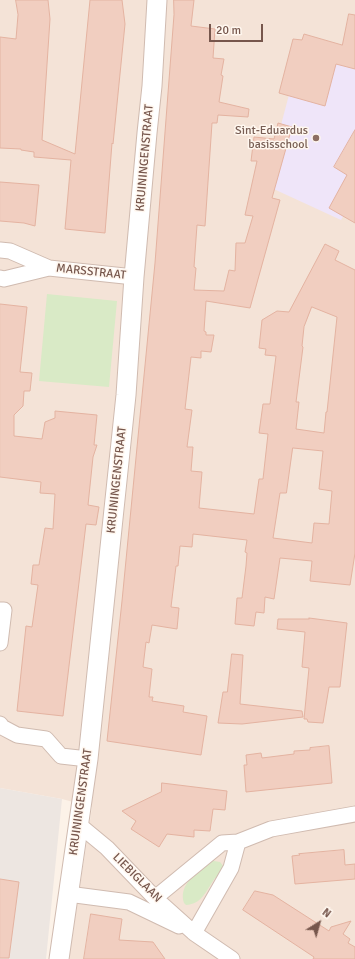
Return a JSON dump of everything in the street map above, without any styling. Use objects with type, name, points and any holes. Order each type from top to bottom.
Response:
[{"type":"street","name":"KRUININGENSTRAAT","points":[[59,959],[88,759],[125,402],[134,277],[152,86],[157,0]]},
{"type":"street","name":"MARSSTRAAT","points":[[0,250],[10,251],[49,268],[134,277]]},
{"type":"street","name":"MARSSTRAAT","points":[[0,278],[4,279],[49,268]]},
{"type":"street","points":[[0,610],[4,610],[0,643]]},
{"type":"street","points":[[0,724],[2,727],[17,735],[46,740],[61,756],[88,759]]},
{"type":"street","points":[[155,898],[222,843],[238,842],[271,829],[355,814]]},
{"type":"street","name":"LIEBIGLAAN","points":[[78,824],[107,848],[155,898],[194,933],[232,959]]},
{"type":"street","points":[[194,933],[231,868],[238,842]]},
{"type":"street","name":"LIEBIGLAAN","points":[[68,894],[129,902],[194,933]]},
{"type":"shaded area","points":[[0,0],[355,0],[355,959],[69,959],[92,807],[62,799],[0,788]]},
{"type":"shaded area","name":"Sint-Eduardus basisschool","points":[[344,37],[355,40],[355,195],[341,220],[265,185],[290,91],[342,45]]},
{"type":"shaded area","points":[[0,788],[62,799],[46,959],[0,959]]},
{"type":"green space","points":[[47,294],[117,301],[109,387],[39,381]]},
{"type":"green space","points":[[212,858],[214,861],[220,862],[225,868],[218,879],[215,878],[200,899],[186,905],[183,897],[185,887],[191,878],[204,868],[202,864]]},
{"type":"building","points":[[16,0],[48,0],[50,19],[42,140],[75,154],[90,0],[122,0],[125,24],[113,144],[112,143],[105,233],[65,229],[71,160],[34,157],[34,152],[21,149],[0,148],[0,37],[16,39],[18,15]]},
{"type":"building","points":[[174,0],[194,0],[191,26],[215,29],[213,58],[224,59],[219,102],[249,109],[248,117],[218,115],[217,123],[212,123],[205,226],[197,225],[194,290],[224,291],[229,270],[235,271],[236,243],[245,243],[253,216],[245,215],[257,161],[251,161],[254,137],[274,139],[278,123],[292,127],[272,198],[280,200],[250,308],[206,301],[204,331],[206,332],[206,335],[214,335],[211,352],[201,351],[201,358],[191,357],[185,409],[192,410],[187,447],[193,447],[191,471],[202,472],[199,508],[254,514],[259,479],[263,479],[268,434],[259,433],[263,404],[270,404],[276,356],[265,355],[266,349],[259,348],[262,320],[277,311],[289,312],[325,244],[339,251],[335,260],[355,270],[355,553],[350,585],[310,581],[312,561],[280,558],[274,599],[265,597],[264,613],[256,612],[254,626],[235,624],[237,598],[242,598],[246,566],[247,553],[245,552],[247,540],[193,534],[192,547],[180,546],[171,607],[179,608],[177,629],[152,625],[149,643],[146,642],[143,667],[152,669],[149,697],[153,697],[152,701],[184,706],[183,712],[207,716],[201,755],[107,741],[155,263]],"holes":[[[312,307],[337,317],[324,433],[296,429],[299,402],[296,402],[304,327]],[[293,448],[323,451],[319,489],[332,491],[329,524],[314,523],[312,543],[273,538],[280,493],[286,493]]]},
{"type":"building","points":[[349,14],[355,15],[355,69],[336,64],[325,106],[279,93],[293,39],[302,40],[304,34],[342,45]]},
{"type":"building","points":[[355,130],[355,223],[329,208],[347,175],[334,167]]},
{"type":"building","points":[[0,182],[39,185],[35,226],[24,223],[0,221]]},
{"type":"building","points":[[0,304],[27,307],[20,372],[32,373],[30,391],[24,391],[23,406],[14,415],[14,436],[42,439],[45,422],[55,418],[55,411],[97,415],[94,445],[97,445],[93,457],[88,505],[99,507],[96,525],[86,524],[63,716],[17,711],[26,626],[32,627],[38,585],[31,584],[33,565],[39,565],[45,528],[53,529],[55,494],[40,493],[41,482],[0,477]]},
{"type":"building","points":[[309,618],[347,623],[340,687],[329,687],[323,723],[308,722],[307,719],[304,719],[309,668],[302,667],[305,632],[277,629],[278,619]]},
{"type":"building","points":[[232,654],[243,655],[240,704],[302,711],[303,717],[242,724],[218,723],[223,692],[227,692]]},
{"type":"building","points":[[329,746],[332,783],[246,792],[244,765],[247,765],[246,755],[261,753],[262,758],[294,754],[294,751],[310,750],[310,748]]},
{"type":"building","points":[[162,783],[227,791],[225,810],[213,809],[210,831],[194,830],[194,837],[167,834],[159,847],[131,829],[136,821],[122,811],[161,792]]},
{"type":"building","points":[[344,850],[345,865],[355,864],[355,879],[295,884],[292,856]]},
{"type":"building","points":[[0,879],[19,882],[9,958],[0,958]]},
{"type":"building","points":[[255,891],[273,895],[329,931],[331,927],[351,921],[343,934],[350,939],[348,943],[355,947],[355,959],[313,959],[314,957],[243,910]]},
{"type":"building","points":[[91,914],[122,919],[119,940],[153,942],[165,959],[84,959]]},
{"type":"place","name":"Sint-Eduardus basisschool","points":[[316,138]]}]
